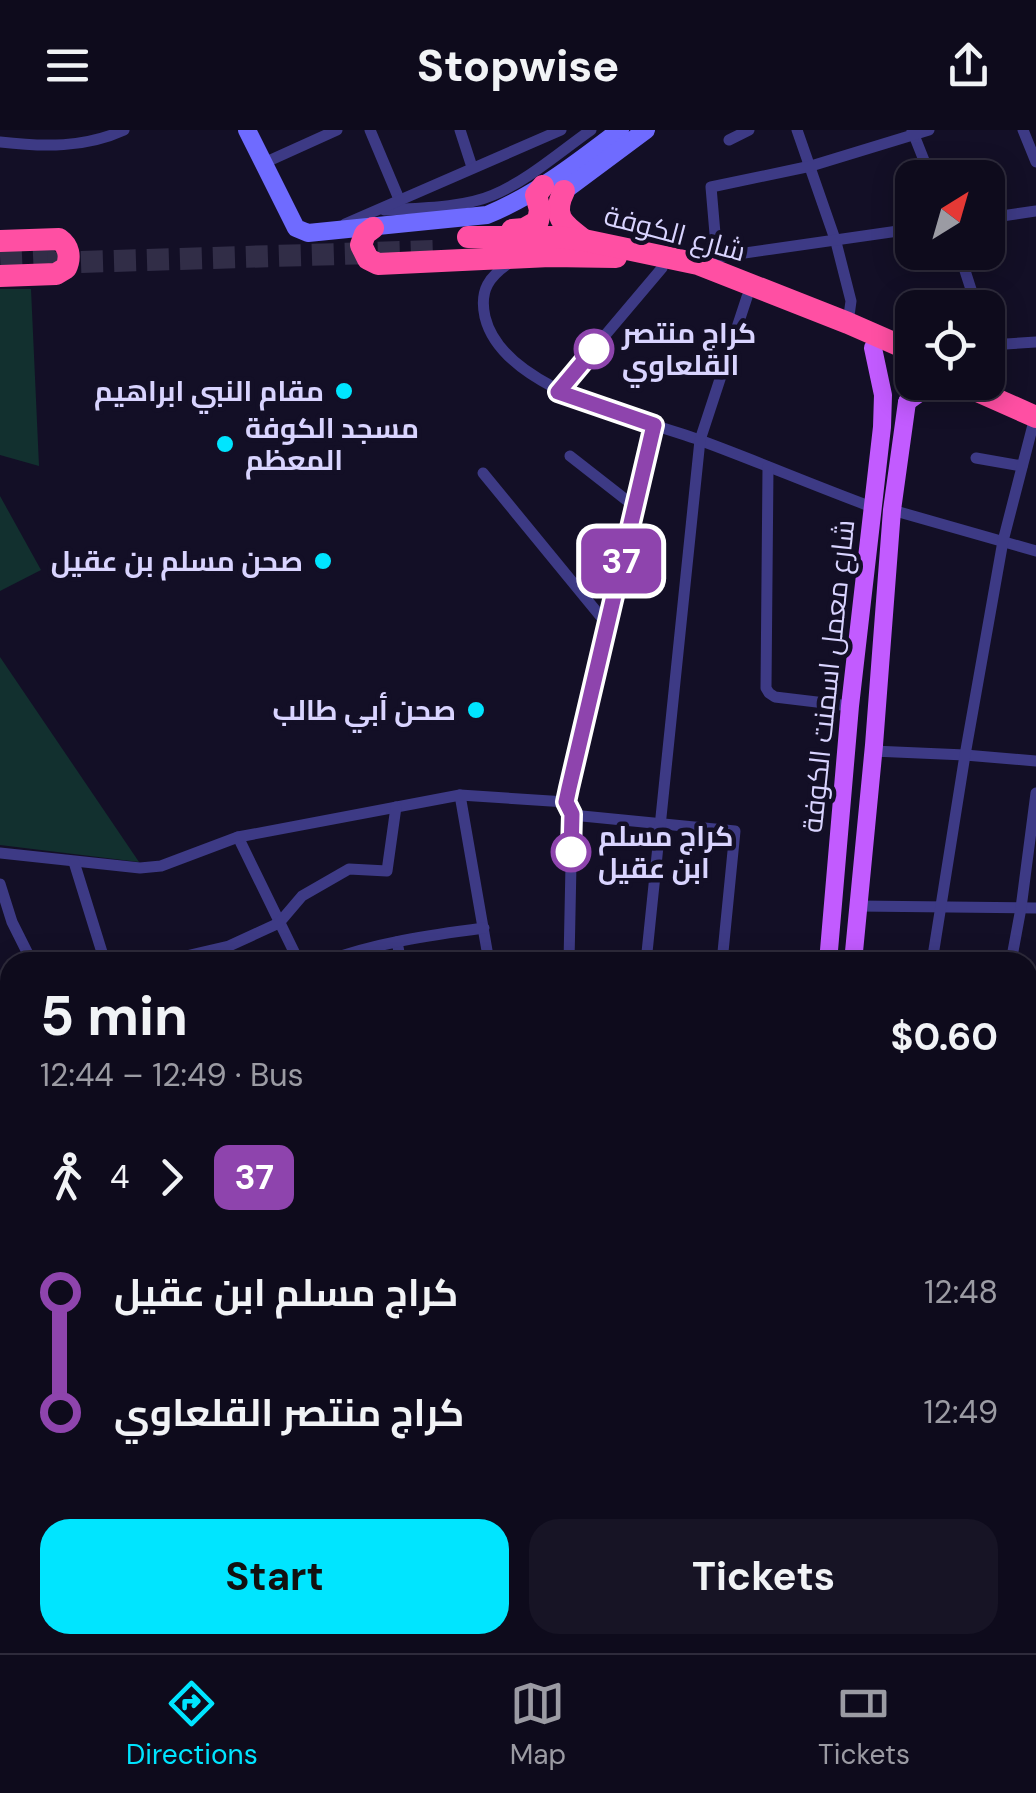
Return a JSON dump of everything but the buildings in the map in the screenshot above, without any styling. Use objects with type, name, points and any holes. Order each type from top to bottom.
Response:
[{"type":"highway","points":[[472,241],[493,232],[534,225],[540,217],[536,195],[553,189],[558,214],[584,240]]},
{"type":"highway","points":[[374,219],[361,245],[368,258],[378,264],[616,257]]},
{"type":"highway","name":"شارع الكوفة","points":[[472,241],[557,237],[698,264],[895,344]]},
{"type":"highway","points":[[0,240],[59,239],[66,245],[70,259],[66,268],[56,274],[0,276]]},
{"type":"highway","name":"شارع الكوفة","points":[[472,241],[616,257],[662,268],[747,297],[895,357]]},
{"type":"highway","points":[[1005,395],[1036,413]]},
{"type":"highway","points":[[1003,400],[1036,413]]},
{"type":"main road","name":"شارع معمل اسمنت الكوفة","points":[[829,952],[883,396],[873,348]]},
{"type":"main road","points":[[883,396],[890,389],[901,389],[907,402],[910,400]]},
{"type":"main road","name":"شارع معمل اسمنت الكوفة","points":[[854,952],[892,510],[907,402]]},
{"type":"main road","points":[[850,710],[864,721],[876,716]]},
{"type":"main road","points":[[847,740],[864,737],[874,748]]},
{"type":"street","points":[[24,130],[34,145]]},
{"type":"street","points":[[0,142],[84,144],[124,130]]},
{"type":"street","points":[[247,130],[296,228],[308,233],[492,196],[591,130]]},
{"type":"street","points":[[264,163],[337,130]]},
{"type":"street","points":[[370,130],[399,199]]},
{"type":"street","points":[[460,130],[472,167]]},
{"type":"street","points":[[374,219],[399,199],[561,130]]},
{"type":"street","points":[[374,219],[477,217],[553,189],[617,136],[646,130]]},
{"type":"street","points":[[729,140],[749,130]]},
{"type":"street","points":[[797,130],[836,242],[851,300],[848,323]]},
{"type":"street","points":[[895,233],[717,256],[711,188],[810,166],[929,130]]},
{"type":"street","points":[[1023,130],[1036,162]]},
{"type":"street","points":[[914,132],[924,160]]},
{"type":"street","points":[[1005,215],[1036,210]]},
{"type":"street","points":[[519,257],[497,272],[488,284],[482,300],[488,328],[500,348],[558,392],[700,440],[872,508]]},
{"type":"street","points":[[558,392],[662,268]]},
{"type":"street","points":[[647,952],[700,440],[747,297]]},
{"type":"street","points":[[1005,342],[1036,342]]},
{"type":"street","points":[[933,952],[1003,541],[1036,413]]},
{"type":"street","points":[[569,952],[572,814],[566,802],[654,425]]},
{"type":"street","points":[[570,456],[634,506]]},
{"type":"street","points":[[976,458],[1022,466]]},
{"type":"street","points":[[768,467],[766,688],[774,697],[850,710]]},
{"type":"street","points":[[483,474],[606,623]]},
{"type":"street","points":[[892,510],[1036,551]]},
{"type":"street","points":[[874,748],[1036,762]]},
{"type":"street","points":[[1012,952],[1036,793]]},
{"type":"street","points":[[0,853],[140,868],[161,866],[238,837],[460,796],[566,802]]},
{"type":"street","points":[[460,796],[488,952]]},
{"type":"street","points":[[203,952],[229,946],[279,922],[302,896],[349,869],[387,871],[396,807]]},
{"type":"street","points":[[572,814],[735,831],[723,952]]},
{"type":"street","points":[[238,837],[293,952]]},
{"type":"street","points":[[74,862],[102,952]]},
{"type":"street","points":[[0,884],[4,909],[27,952]]},
{"type":"street","points":[[858,906],[1036,908]]},
{"type":"street","points":[[354,952],[484,928]]},
{"type":"street","points":[[397,942],[399,952]]},
{"type":"green space","points":[[0,289],[31,289],[39,466],[0,455]]},
{"type":"green space","points":[[0,496],[41,570],[0,591]]},
{"type":"green space","points":[[0,657],[139,862],[0,845]]},
{"type":"tunnel","points":[[48,263],[436,251]]},
{"type":"tunnel","points":[[0,256],[65,253]]},
{"type":"bus line","name":"37","points":[[571,852],[572,814],[566,802],[654,425],[558,392],[594,349]]},
{"type":"place","name":"كراج منتصر القلعاوي","points":[[594,349]]},
{"type":"place","name":"مقام النبي ابراهيم","points":[[344,391]]},
{"type":"place","name":"مسجد الكوفة المعظم","points":[[225,444]]},
{"type":"place","name":"صحن مسلم بن عقيل","points":[[323,561]]},
{"type":"place","name":"صحن أبي طالب","points":[[476,710]]},
{"type":"place","name":"كراج مسلم ابن عقيل","points":[[571,852]]}]
